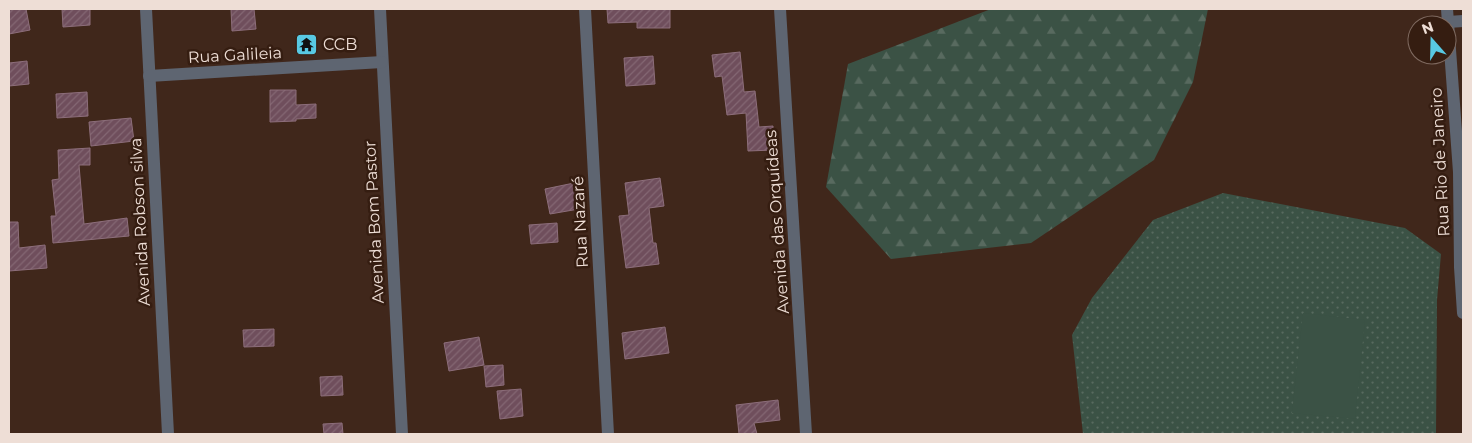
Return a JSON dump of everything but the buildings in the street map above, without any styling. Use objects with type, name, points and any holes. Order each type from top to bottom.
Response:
[{"type":"street","name":"Avenida Robson silva","points":[[146,9],[168,434]]},
{"type":"street","name":"Avenida Bom Pastor","points":[[380,9],[402,434]]},
{"type":"street","name":"Rua Nazaré","points":[[585,9],[608,434]]},
{"type":"street","name":"Avenida das Orquídeas","points":[[780,9],[806,434]]},
{"type":"street","name":"Rua Galileia","points":[[149,76],[382,62]]},
{"type":"street","name":"Rua Rio de Janeiro","points":[[1452,65],[1461,172],[1460,267],[1463,313]]},
{"type":"green space","points":[[991,9],[1208,9],[1193,82],[1154,160],[1031,243],[891,259],[826,187],[848,64]]},
{"type":"green space","points":[[1223,193],[1405,228],[1441,254],[1437,300],[1436,434],[1083,434],[1072,335],[1092,298],[1153,220]]},
{"type":"green space","points":[[1303,313],[1365,320],[1355,419],[1292,413]]},
{"type":"place","name":"CCB","points":[[307,44]]}]
